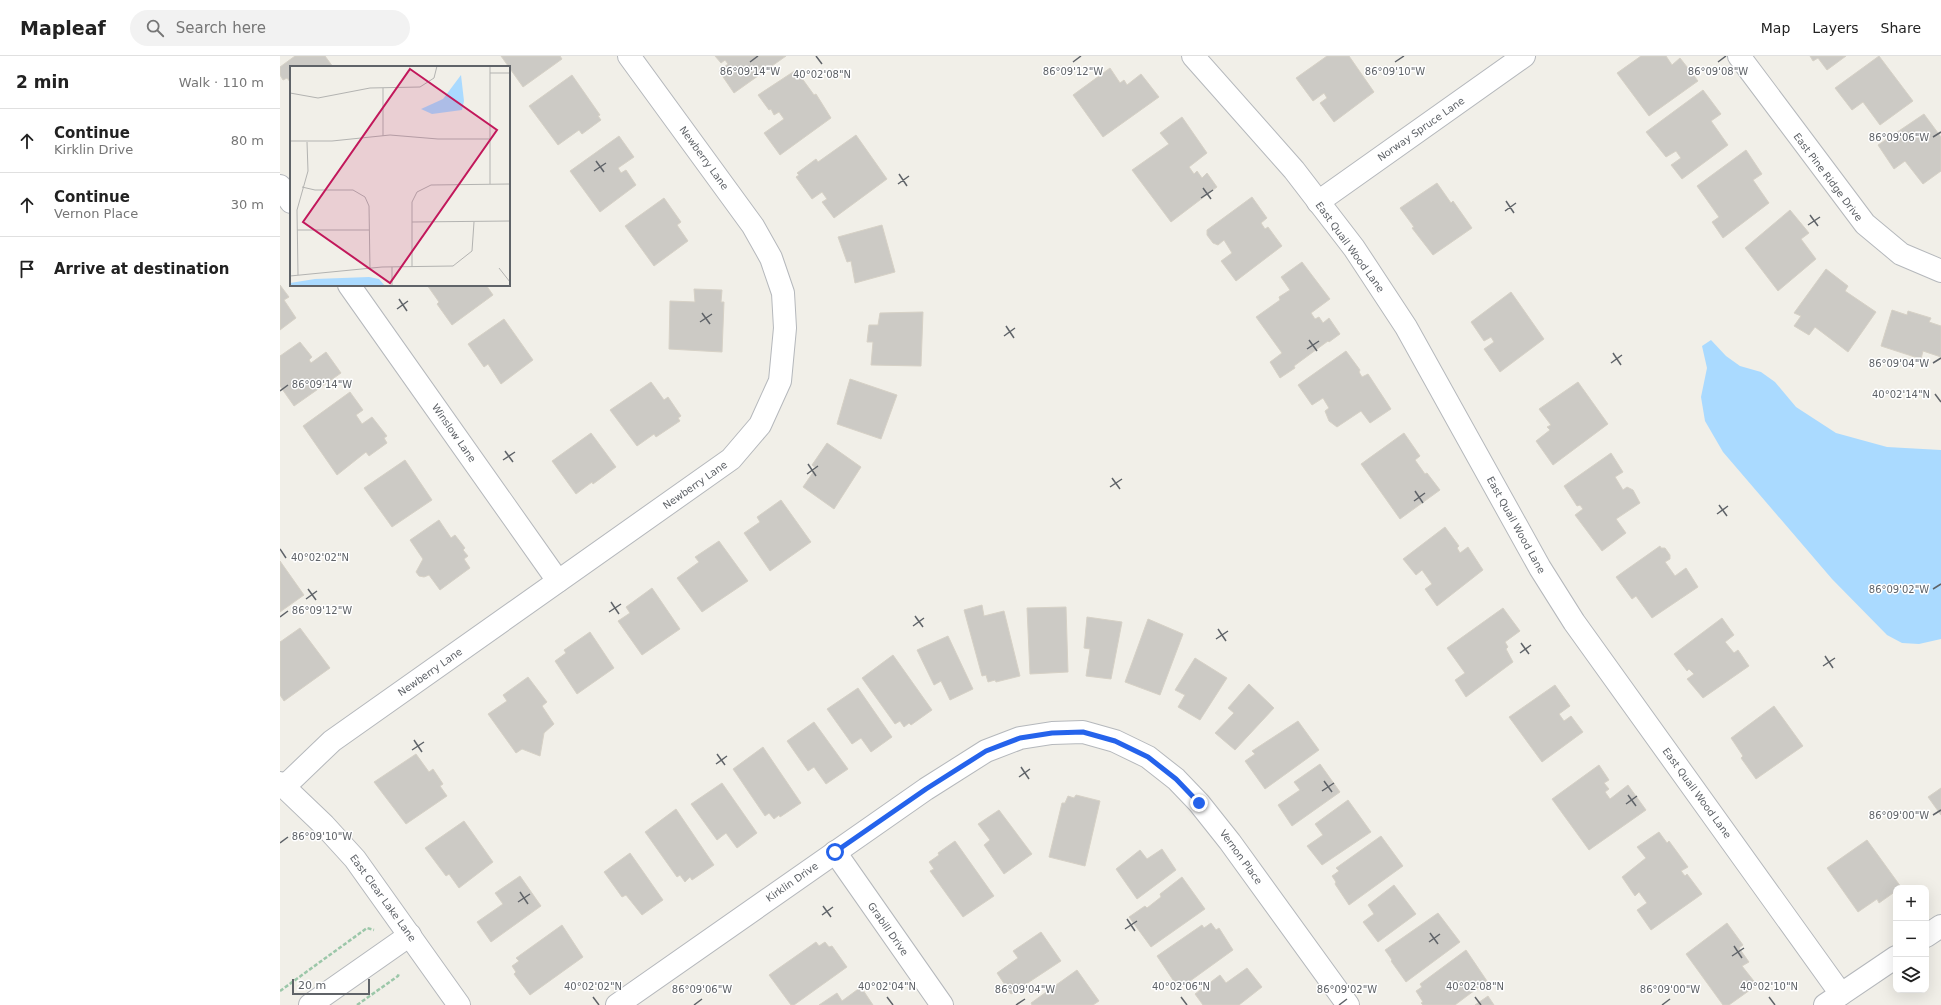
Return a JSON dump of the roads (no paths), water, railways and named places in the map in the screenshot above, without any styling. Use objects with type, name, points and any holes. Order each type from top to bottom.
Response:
[{"type":"street","name":"Newberry Lane","points":[[282,785],[332,741],[731,459],[760,425],[780,381],[785,328],[783,293],[771,258],[753,226],[629,56]]},
{"type":"street","name":"East Quail Wood Lane","points":[[1193,56],[1294,170],[1354,248],[1406,326],[1540,568],[1574,622],[1833,1000]]},
{"type":"street","name":"Norway Spruce Lane","points":[[1318,202],[1524,56]]},
{"type":"street","name":"East Pine Ridge Drive","points":[[1739,56],[1865,224],[1901,254],[1941,271]]},
{"type":"street","points":[[280,186],[290,201]]},
{"type":"street","name":"Winslow Lane","points":[[350,286],[558,581]]},
{"type":"street","name":"Kirklin Drive","points":[[617,1005],[926,789],[986,751],[1020,738],[1052,733],[1083,732],[1106,739]]},
{"type":"street","name":"Vernon Place","points":[[1106,739],[1115,741],[1148,757],[1176,779],[1199,803],[1230,842],[1348,1005]]},
{"type":"street","name":"East Clear Lake Lane","points":[[282,785],[324,825],[355,859],[459,1005]]},
{"type":"street","name":"Grabill Drive","points":[[835,852],[942,1005]]},
{"type":"street","points":[[1929,934],[1941,926]]},
{"type":"street","points":[[310,1005],[410,935]]},
{"type":"street","points":[[1833,1000],[1893,959]]},
{"type":"water","points":[[1711,340],[1726,356],[1740,366],[1761,372],[1775,382],[1796,407],[1836,433],[1887,447],[1941,450],[1941,639],[1919,644],[1902,643],[1887,635],[1832,579],[1723,452],[1705,421],[1701,397],[1707,368],[1702,346]]}]
